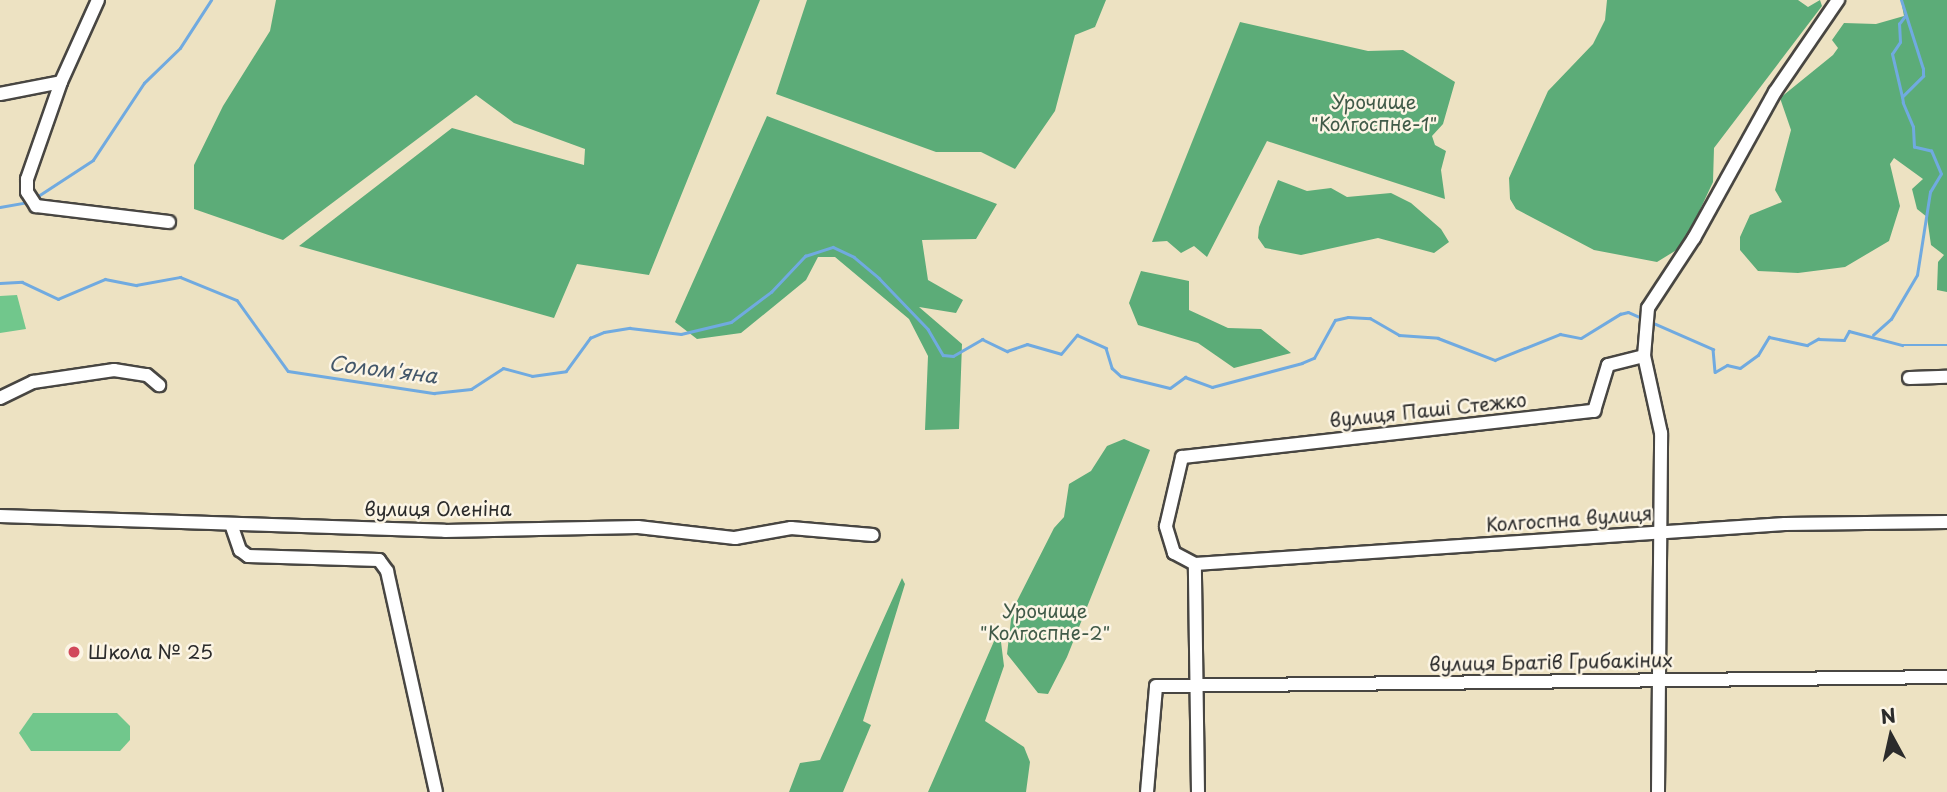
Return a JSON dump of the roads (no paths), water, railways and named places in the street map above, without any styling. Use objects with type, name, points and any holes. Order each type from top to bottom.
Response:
[{"type":"street","points":[[98,0],[61,82],[27,179],[31,200],[169,222]]},
{"type":"street","points":[[1658,792],[1657,532],[1661,433],[1644,356],[1644,328],[1648,308],[1694,238],[1775,92],[1838,0]]},
{"type":"street","points":[[0,94],[61,82]]},
{"type":"street","name":"вулиця Паші Стежко","points":[[1195,564],[1174,553],[1166,526],[1182,457],[1594,411],[1608,365],[1644,356]]},
{"type":"street","points":[[0,398],[33,382],[114,370],[147,375],[159,385]]},
{"type":"street","points":[[1909,378],[1947,377]]},
{"type":"street","name":"вулиця Оленіна","points":[[0,516],[445,531],[638,527],[735,538],[791,528],[873,535]]},
{"type":"street","name":"Колгоспна вулиця","points":[[1195,564],[1657,532],[1947,522]]},
{"type":"street","points":[[232,524],[240,550],[248,556],[379,560],[387,571],[436,792]]},
{"type":"street","points":[[1195,564],[1198,792]]},
{"type":"street","name":"вулиця Братів Грибакіних","points":[[1147,792],[1156,685],[1198,688],[1658,679],[1947,677]]},
{"type":"waterway","points":[[35,198],[93,160],[144,83],[180,48],[211,0]]},
{"type":"waterway","points":[[1873,335],[1891,319],[1917,275],[1930,192],[1941,174],[1931,151],[1914,147],[1913,127],[1903,103],[1902,97],[1923,76],[1923,69],[1901,0]]},
{"type":"waterway","points":[[1902,97],[1892,54],[1900,42],[1899,24],[1905,16]]},
{"type":"waterway","points":[[0,207],[29,202]]},
{"type":"waterway","name":"Солом'яна","points":[[0,283],[22,282],[58,299],[105,279],[136,285],[180,277],[237,300],[288,371],[434,393],[471,389],[503,368],[532,376],[566,371],[590,338],[604,332],[630,328],[681,334],[731,322],[771,292],[805,256],[833,247],[854,257],[879,278],[928,329],[943,355],[953,356],[982,339],[1007,351],[1027,344],[1061,354],[1077,335],[1106,348],[1112,368],[1121,376],[1170,388],[1185,377],[1212,387],[1302,363],[1314,358],[1335,320],[1348,317],[1370,318],[1399,335],[1438,338],[1495,360],[1560,334],[1581,338],[1620,314],[1628,312],[1642,318]]},
{"type":"waterway","name":"Солом'яна","points":[[1651,322],[1713,349],[1715,372],[1727,365],[1740,368],[1758,355],[1769,337],[1807,345],[1818,339],[1844,340],[1849,331],[1902,345],[1947,345]]},
{"type":"place","name":"Школа № 25","points":[[74,652]]},
{"type":"park label","name":"Урочище \"Колгоспне-1\"","points":[[1374,113]]},
{"type":"park label","name":"Урочище \"Колгоспне-2\"","points":[[1045,622]]}]
